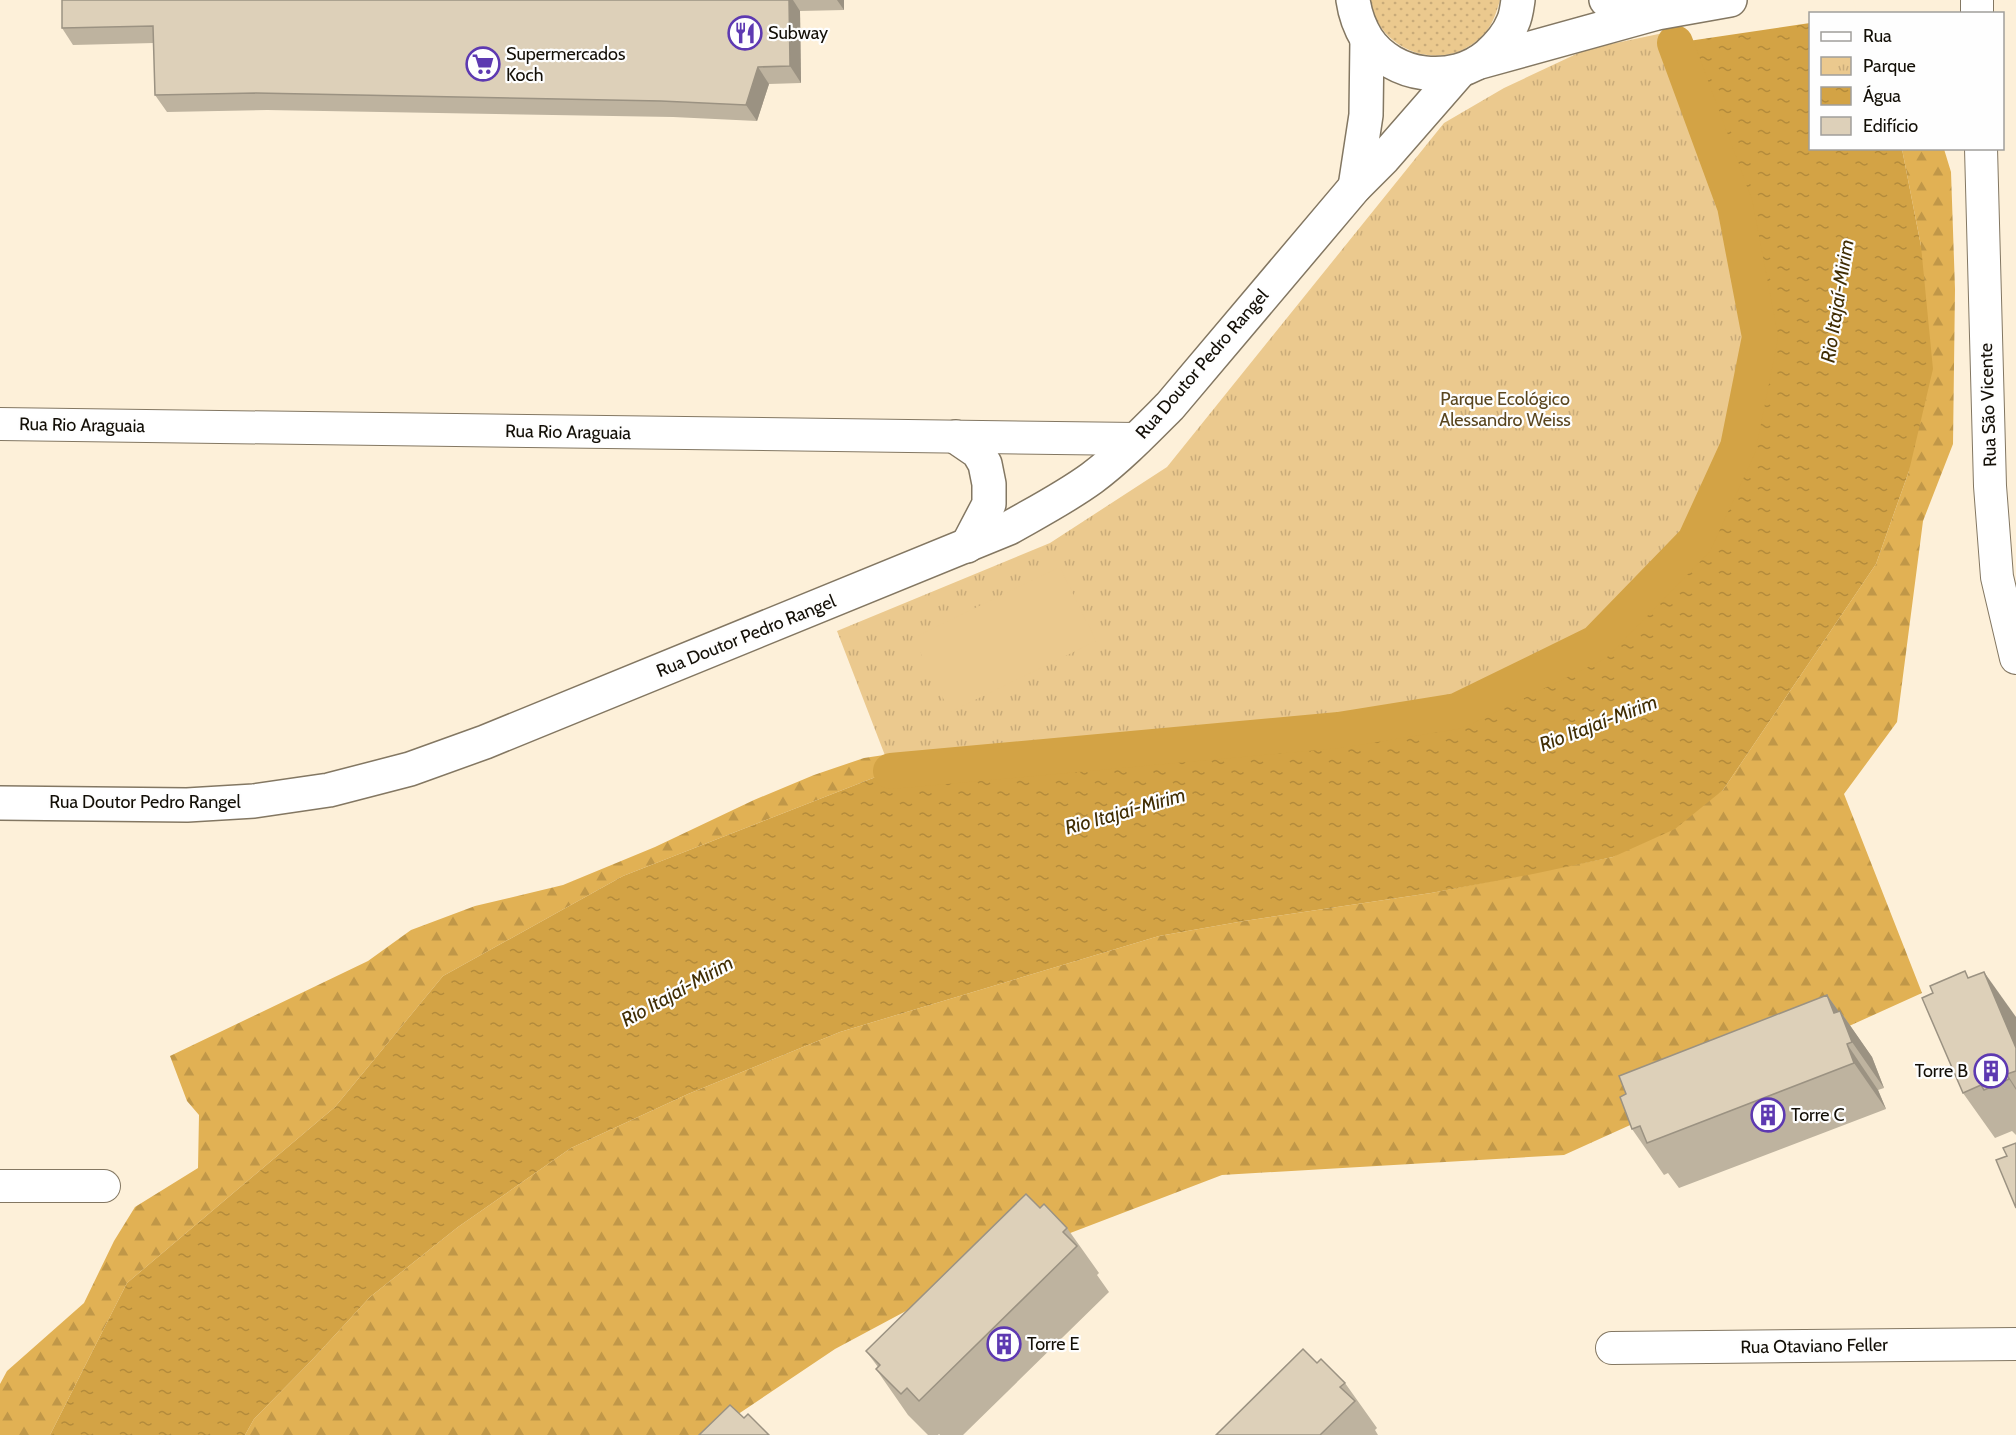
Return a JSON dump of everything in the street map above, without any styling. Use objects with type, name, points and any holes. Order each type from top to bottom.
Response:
[{"type":"main road","points":[[1353,0],[1356,17],[1367,40],[1385,57],[1406,69],[1430,74],[1469,67],[1663,12],[1730,0]]},
{"type":"main road","name":"Rua Doutor Pedro Rangel","points":[[0,803],[187,805],[254,801],[329,790],[410,769],[484,742],[1009,528],[1052,504],[1093,477],[1137,439],[1170,406],[1355,187],[1469,67],[1500,45],[1513,23],[1518,0]]},
{"type":"main road","points":[[1606,0],[1663,12]]},
{"type":"main road","points":[[1355,187],[1366,115],[1367,40]]},
{"type":"main road","points":[[956,437],[978,452],[985,464],[989,484],[989,504],[967,546]]},
{"type":"street","name":"Rua São Vicente","points":[[1981,150],[1990,486],[1997,578],[2016,658]]},
{"type":"street","name":"Rua Rio Araguaia","points":[[0,424],[1137,439]]},
{"type":"street","points":[[0,1186],[104,1186]]},
{"type":"street","name":"Rua Otaviano Feller","points":[[1612,1348],[2016,1344]]},
{"type":"green space","points":[[1369,0],[1500,0],[1491,25],[1481,37],[1465,48],[1448,54],[1431,55],[1414,52],[1385,33],[1375,18]]},
{"type":"green space","name":"Parque Ecológico Alessandro Weiss","points":[[1673,31],[1675,43],[1735,206],[1760,337],[1738,447],[1695,541],[1596,643],[1457,711],[1339,730],[891,771],[837,631],[1050,543],[1167,467],[1444,123],[1504,88],[1587,49]]},
{"type":"green space","points":[[1902,150],[1944,150],[1951,172],[1955,289],[1953,444],[1923,521],[1897,722],[1844,794],[1922,993],[1564,1155],[1222,1175],[1005,1258],[835,1349],[707,1435],[245,1435],[254,1419],[370,1297],[458,1227],[571,1148],[688,1094],[840,1032],[1159,936],[1431,893],[1613,857],[1723,790],[1876,564],[1909,471],[1921,246]]},
{"type":"green space","points":[[1060,567],[1096,641],[950,712],[913,638]]},
{"type":"green space","points":[[884,755],[891,771],[623,876],[443,976],[335,1107],[127,1283],[50,1435],[0,1435],[0,1384],[7,1371],[84,1303],[114,1241],[135,1207],[198,1168],[199,1115],[187,1101],[170,1056],[368,961],[411,930],[475,906],[563,885],[655,847],[754,800],[814,775],[864,758]]},
{"type":"water","name":"Rio Itajaí-Mirim","points":[[1666,0],[1809,14],[1809,150],[1902,150],[1921,246],[1933,369],[1909,471],[1876,564],[1723,790],[1675,829],[1613,857],[1431,893],[1159,936],[840,1032],[688,1094],[571,1148],[458,1227],[370,1297],[254,1419],[245,1435],[50,1435],[127,1283],[335,1107],[443,976],[623,876],[891,771],[1339,730],[1457,711],[1596,643],[1695,541],[1738,447],[1760,337],[1735,206],[1675,43]]},
{"type":"pier","points":[[1666,0],[1853,0],[1857,12],[1809,12],[1809,23],[1675,43]]},
{"type":"building","name":"Supermercados Koch","points":[[62,0],[789,0],[790,66],[758,67],[746,105],[661,101],[256,93],[155,95],[153,26],[62,28]]},
{"type":"building","points":[[1965,971],[1968,978],[1984,972],[2016,1048],[2016,1071],[2007,1074],[2009,1079],[1984,1090],[1981,1085],[1963,1093],[1922,998],[1933,993],[1930,986]]},
{"type":"building","points":[[1827,995],[1834,1013],[1840,1011],[1852,1042],[1847,1044],[1854,1063],[1647,1143],[1640,1126],[1632,1129],[1620,1097],[1626,1094],[1619,1076]]},
{"type":"building","points":[[2016,1143],[2016,1208],[1996,1160],[2007,1156],[2003,1148]]},
{"type":"building","points":[[1026,1194],[1040,1208],[1044,1204],[1067,1228],[1063,1232],[1077,1246],[919,1401],[907,1388],[901,1394],[876,1369],[880,1365],[866,1351]]},
{"type":"building","points":[[1303,1349],[1317,1363],[1321,1359],[1345,1383],[1340,1387],[1355,1401],[1320,1435],[1216,1435]]},
{"type":"building","points":[[730,1405],[744,1418],[748,1414],[769,1435],[699,1435]]},
{"type":"waterway","points":[[891,771],[1339,730],[1457,711],[1596,643],[1695,541],[1738,447],[1760,337],[1735,206],[1675,43]]},
{"type":"place","name":"Subway","points":[[745,33]]},
{"type":"place","name":"Supermercados Koch","points":[[483,64]]},
{"type":"place","name":"Torre B","points":[[1991,1071]]},
{"type":"place","name":"Torre C","points":[[1768,1115]]},
{"type":"place","name":"Torre E","points":[[1004,1344]]}]
